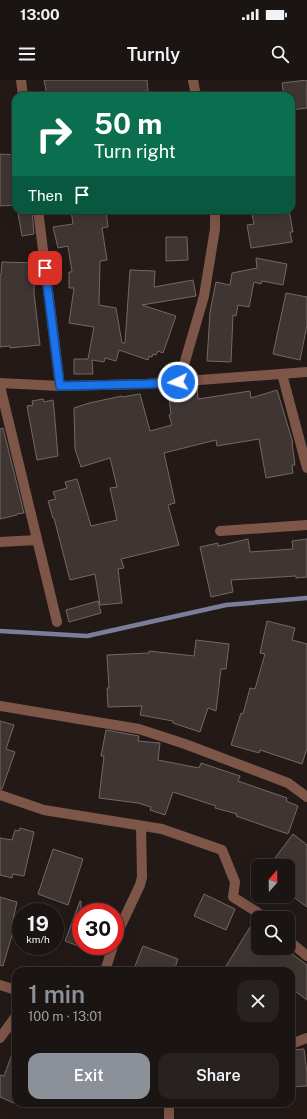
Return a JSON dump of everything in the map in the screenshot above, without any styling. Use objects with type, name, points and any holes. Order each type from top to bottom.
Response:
[{"type":"street","points":[[21,80],[22,92]]},
{"type":"street","points":[[193,80],[195,92]]},
{"type":"street","points":[[38,214],[60,386]]},
{"type":"street","points":[[178,382],[204,296],[215,229],[215,214]]},
{"type":"street","points":[[0,383],[60,386],[146,384],[307,372]]},
{"type":"street","points":[[282,374],[307,468]]},
{"type":"street","points":[[0,386],[57,622]]},
{"type":"street","points":[[220,531],[307,525]]},
{"type":"street","points":[[0,542],[37,540]]},
{"type":"street","points":[[0,706],[139,729],[184,744],[288,783],[307,796]]},
{"type":"street","points":[[0,795],[44,810],[162,829],[222,850],[235,882],[233,897],[255,911]]},
{"type":"street","points":[[124,919],[140,885],[142,877],[141,826]]},
{"type":"street","points":[[295,946],[307,956]]},
{"type":"street","points":[[106,967],[110,955]]},
{"type":"street","points":[[0,985],[12,989]]},
{"type":"street","points":[[0,1038],[12,1022]]},
{"type":"street","points":[[295,1042],[307,1038]]},
{"type":"street","points":[[169,1107],[169,1119]]},
{"type":"building","points":[[44,80],[147,80],[148,91],[133,92],[46,92]]},
{"type":"building","points":[[307,80],[307,108],[295,110],[295,92],[283,92],[282,83]]},
{"type":"building","points":[[0,154],[12,155],[12,205],[0,206]]},
{"type":"building","points":[[18,214],[32,214],[34,234],[22,236]]},
{"type":"building","points":[[72,214],[106,214],[108,227],[102,228],[107,260],[100,261],[99,305],[116,308],[122,343],[125,343],[130,270],[155,271],[154,287],[193,280],[196,296],[142,305],[176,316],[163,353],[158,351],[156,355],[153,354],[152,357],[149,356],[148,360],[119,350],[116,361],[105,358],[104,362],[92,360],[93,374],[74,374],[74,359],[88,359],[94,327],[69,323],[74,288],[69,288],[69,272],[72,272],[68,246],[58,248],[53,227],[73,224]]},
{"type":"building","points":[[252,214],[290,214],[293,232],[290,232],[292,242],[251,248],[247,225],[254,224]]},
{"type":"building","points":[[166,237],[187,237],[188,260],[166,261]]},
{"type":"building","points":[[256,258],[287,264],[283,285],[262,281],[261,284],[254,282],[249,307],[238,305],[236,316],[233,315],[231,362],[207,361],[210,312],[216,282],[230,285],[232,273],[257,268]]},
{"type":"building","points":[[2,262],[35,263],[34,293],[40,345],[10,348],[10,346],[0,347],[0,275]]},
{"type":"building","points":[[286,293],[307,297],[307,325],[300,360],[273,354]]},
{"type":"building","points":[[197,387],[198,399],[250,391],[251,398],[277,390],[293,443],[295,465],[292,465],[293,473],[266,478],[259,439],[217,446],[216,440],[164,453],[175,503],[168,505],[179,545],[121,559],[124,568],[118,569],[122,603],[100,605],[95,574],[70,580],[54,518],[48,501],[56,499],[53,492],[67,488],[65,482],[77,479],[91,526],[117,520],[110,488],[117,487],[110,458],[81,467],[75,449],[74,408],[89,403],[122,396],[140,394],[150,431],[172,425],[169,415],[171,414],[168,390]]},
{"type":"building","points":[[43,399],[44,402],[53,400],[58,456],[37,460],[27,406],[33,405],[32,401]]},
{"type":"building","points":[[3,428],[24,513],[0,519],[0,429]]},
{"type":"building","points":[[248,539],[250,552],[293,549],[292,541],[307,539],[307,577],[296,578],[296,576],[231,580],[233,592],[211,597],[200,547],[218,543],[218,546]]},
{"type":"building","points":[[98,601],[101,613],[69,622],[66,610]]},
{"type":"building","points":[[267,621],[295,628],[292,640],[307,644],[307,748],[302,764],[260,750],[259,753],[231,745],[241,713],[243,714],[250,688],[255,689],[265,654],[260,653]]},
{"type":"building","points":[[196,640],[229,644],[226,669],[221,669],[216,711],[208,708],[200,732],[173,723],[173,721],[140,715],[142,706],[108,707],[107,688],[109,688],[107,655],[149,653],[149,651],[194,656]]},
{"type":"building","points":[[0,721],[14,725],[6,749],[15,752],[2,789],[0,789]]},
{"type":"building","points":[[106,730],[139,736],[138,741],[160,743],[158,760],[199,768],[201,763],[240,776],[238,781],[287,798],[286,801],[298,806],[288,834],[236,816],[237,814],[215,808],[216,806],[173,792],[165,815],[150,810],[151,807],[138,803],[99,798],[104,756],[101,756]]},
{"type":"building","points":[[20,828],[34,832],[24,876],[13,874],[12,878],[0,875],[0,838],[12,840],[15,830],[19,831]]},
{"type":"building","points":[[293,834],[307,845],[307,907],[295,898],[295,859],[274,859]]},
{"type":"building","points":[[53,849],[83,859],[68,905],[38,894]]},
{"type":"building","points":[[204,894],[235,909],[226,930],[194,916]]},
{"type":"building","points":[[0,897],[17,902],[12,903],[12,935],[3,966],[0,965]]},
{"type":"building","points":[[72,922],[72,944],[65,941]]},
{"type":"building","points":[[251,926],[251,955],[293,955],[307,965],[307,1000],[295,991],[295,967],[225,967]]},
{"type":"building","points":[[143,946],[178,959],[175,967],[135,967]]},
{"type":"building","points":[[304,1049],[307,1086],[295,1087],[295,1050]]},
{"type":"building","points":[[12,1054],[12,1102],[0,1097],[0,1075],[4,1076]]},
{"type":"waterway","points":[[0,631],[87,636],[226,605],[307,598]]},
{"type":"route","points":[[45,268],[60,386],[178,382]]}]
